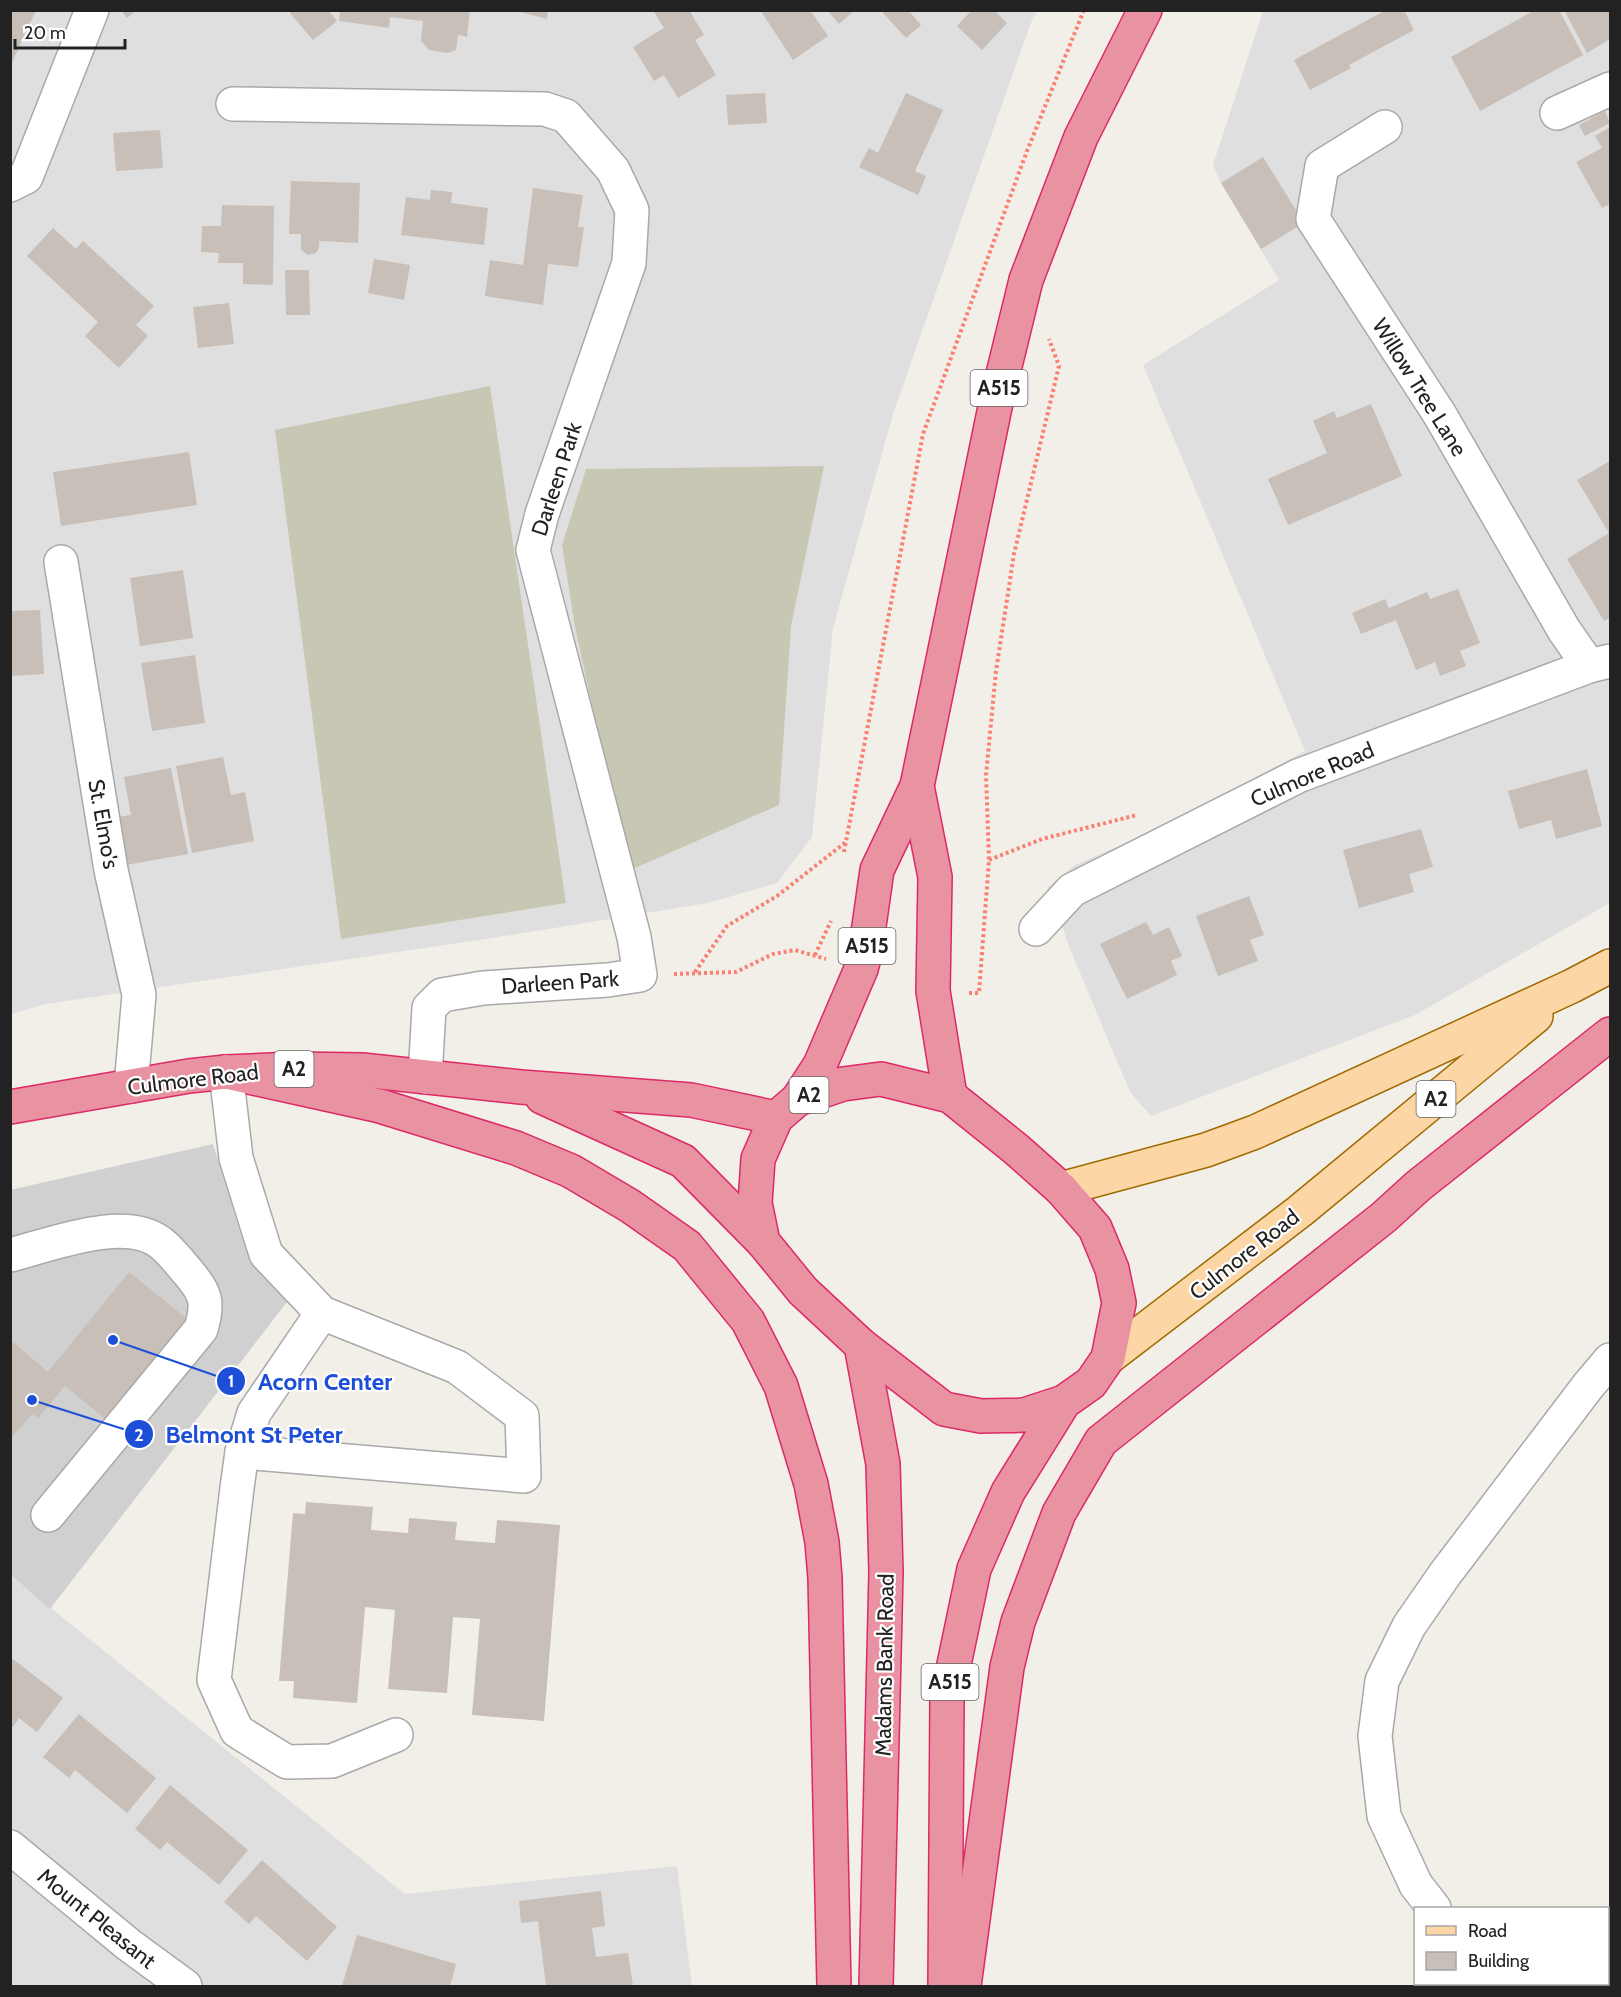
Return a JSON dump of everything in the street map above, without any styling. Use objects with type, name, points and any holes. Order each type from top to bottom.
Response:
[{"type":"highway","name":"A515","points":[[787,1109],[820,1065],[861,969],[877,870],[917,786],[994,407],[1026,280],[1081,137],[1145,10]]},
{"type":"highway","name":"A515","points":[[917,786],[935,877],[933,991],[950,1096]]},
{"type":"highway","points":[[964,1986],[1007,1667],[1018,1622],[1059,1513],[1101,1441],[1611,1034]]},
{"type":"highway","name":"Culmore Road","points":[[10,1107],[226,1072],[294,1069],[362,1070],[521,1087],[787,1109]]},
{"type":"highway","points":[[226,1072],[380,1106],[516,1148],[571,1171],[630,1206],[687,1246],[748,1321],[781,1386],[811,1484],[822,1542],[825,1578],[834,1986]]},
{"type":"highway","name":"A2","points":[[880,1080],[950,1096],[1061,1189],[1095,1228],[1112,1269],[1119,1303],[1108,1358],[1091,1383],[1064,1402],[1024,1415],[981,1416],[944,1409],[861,1345],[803,1291],[763,1242],[755,1203],[758,1159],[787,1109],[843,1084],[880,1080]]},
{"type":"highway","name":"Culmore Road","points":[[521,1087],[683,1161],[763,1242]]},
{"type":"highway","name":"Madams Bank Road","points":[[861,1345],[883,1464],[886,1572],[876,1986]]},
{"type":"highway","name":"A515","points":[[945,1986],[947,1698],[955,1656],[975,1569],[1008,1492],[1064,1402]]},
{"type":"main road","name":"Culmore Road","points":[[1061,1189],[1206,1150],[1255,1132],[1611,966]]},
{"type":"main road","name":"Culmore Road","points":[[1108,1358],[1300,1211],[1572,986]]},
{"type":"street","points":[[10,185],[26,177],[92,10]]},
{"type":"street","points":[[1557,113],[1611,89]]},
{"type":"street","name":"Darleen Park","points":[[233,104],[545,109],[566,116],[614,170],[632,210],[629,263],[542,514],[533,550],[634,937],[640,975],[608,980],[483,987],[442,995],[429,1008],[425,1077]]},
{"type":"street","name":"Willow Tree Lane","points":[[1384,127],[1322,166],[1313,219],[1440,415],[1564,630],[1600,664]]},
{"type":"street","name":"St. Elmo's","points":[[61,562],[111,870],[139,994],[131,1086]]},
{"type":"street","name":"Culmore Road","points":[[1036,929],[1072,890],[1298,776],[1600,664]]},
{"type":"street","points":[[226,1072],[236,1158],[266,1254],[322,1313],[457,1367],[522,1416],[524,1476],[242,1452]]},
{"type":"street","points":[[10,1255],[99,1232],[122,1230],[144,1234],[161,1243],[196,1282],[205,1297],[206,1312],[201,1329],[48,1515]]},
{"type":"street","points":[[322,1313],[254,1413],[242,1452],[214,1680],[237,1731],[287,1762],[332,1761],[396,1735]]},
{"type":"street","points":[[1433,1907],[1416,1885],[1384,1816],[1375,1736],[1382,1681],[1409,1626],[1445,1574],[1588,1386],[1611,1360]]},
{"type":"street","name":"Mount Pleasant","points":[[10,1847],[129,1945],[185,1986]]},
{"type":"path","points":[[844,853],[923,434],[1027,151],[1084,10]]},
{"type":"path","points":[[979,993],[989,860],[986,774],[996,671],[1014,554],[1059,366],[1047,334]]},
{"type":"path","points":[[695,973],[727,926],[777,896],[846,842]]},
{"type":"path","points":[[640,975],[736,972],[773,954],[795,950],[815,956],[831,923],[833,912]]},
{"type":"shaded area","points":[[11,11],[1037,11],[1030,25],[894,411],[833,628],[812,837],[777,883],[708,903],[492,938],[46,1004],[11,1014]]},
{"type":"shaded area","points":[[1263,11],[1610,11],[1610,903],[1415,1015],[1151,1116],[1130,1092],[1070,949],[1048,887],[1075,865],[1160,828],[1305,751],[1143,365],[1279,280],[1221,183],[1213,165]]},
{"type":"shaded area","points":[[490,386],[566,903],[341,939],[275,430]]},
{"type":"shaded area","points":[[824,466],[791,626],[779,805],[628,871],[575,627],[562,545],[586,469]]},
{"type":"shaded area","points":[[213,1144],[243,1240],[287,1302],[50,1609],[11,1575],[10,1190]]},
{"type":"shaded area","points":[[10,1575],[405,1894],[677,1866],[692,1986],[11,1986]]},
{"type":"building","points":[[10,10],[36,10],[10,67]]},
{"type":"building","points":[[121,10],[137,10],[127,18]]},
{"type":"building","points":[[294,10],[328,10],[337,21],[313,40],[290,13]]},
{"type":"building","points":[[340,10],[470,10],[467,37],[458,35],[456,50],[448,53],[429,50],[421,41],[423,21],[390,17],[389,28],[339,21]]},
{"type":"building","points":[[513,10],[548,10],[547,19]]},
{"type":"building","points":[[653,10],[689,10],[704,35],[695,40],[716,75],[678,98],[664,75],[654,81],[633,47],[664,28]]},
{"type":"building","points":[[760,10],[810,10],[828,36],[793,60]]},
{"type":"building","points":[[827,10],[855,10],[839,24]]},
{"type":"building","points":[[885,10],[908,10],[921,25],[906,38],[883,13]]},
{"type":"building","points":[[972,10],[994,10],[1007,23],[982,50],[957,26]]},
{"type":"building","points":[[1386,10],[1404,10],[1414,30],[1349,65],[1351,68],[1310,90],[1294,60]]},
{"type":"building","points":[[1535,10],[1559,10],[1583,55],[1480,111],[1451,57]]},
{"type":"building","points":[[1564,10],[1610,10],[1610,39],[1587,53]]},
{"type":"building","points":[[765,93],[767,123],[728,125],[726,95]]},
{"type":"building","points":[[906,93],[943,110],[915,171],[926,176],[918,195],[859,167],[869,148],[878,153]]},
{"type":"building","points":[[1605,111],[1610,123],[1585,136],[1579,125]]},
{"type":"building","points":[[1610,127],[1610,204],[1602,208],[1576,162],[1602,148],[1595,136]]},
{"type":"building","points":[[160,130],[163,168],[116,171],[113,133]]},
{"type":"building","points":[[1263,157],[1304,223],[1261,249],[1221,183]]},
{"type":"building","points":[[291,181],[360,183],[358,243],[319,241],[316,253],[308,255],[301,250],[301,234],[289,234]]},
{"type":"building","points":[[533,188],[583,195],[578,227],[584,227],[578,267],[548,264],[543,305],[485,296],[490,260],[523,265]]},
{"type":"building","points":[[431,190],[452,192],[451,203],[488,208],[484,245],[401,235],[406,197],[430,200]]},
{"type":"building","points":[[222,205],[274,206],[273,285],[243,284],[243,263],[218,263],[219,253],[201,252],[202,226],[221,226]]},
{"type":"building","points":[[53,228],[76,249],[83,241],[154,306],[136,325],[148,336],[119,368],[85,336],[98,322],[27,256]]},
{"type":"building","points":[[374,259],[410,265],[404,300],[368,293]]},
{"type":"building","points":[[285,270],[309,270],[310,315],[286,315]]},
{"type":"building","points":[[229,303],[234,344],[198,348],[193,307]]},
{"type":"building","points":[[1371,404],[1402,476],[1288,525],[1268,479],[1327,453],[1313,421],[1334,411],[1337,418]]},
{"type":"building","points":[[189,452],[197,505],[61,526],[53,472]]},
{"type":"building","points":[[1610,461],[1610,618],[1604,621],[1567,559],[1609,533],[1577,480]]},
{"type":"building","points":[[183,570],[193,638],[140,646],[130,578]]},
{"type":"building","points":[[1458,589],[1480,643],[1460,651],[1466,666],[1440,676],[1435,662],[1416,670],[1396,620],[1361,634],[1352,613],[1385,599],[1389,608],[1427,592],[1430,599]]},
{"type":"building","points":[[40,610],[44,674],[11,676],[10,611]]},
{"type":"building","points":[[195,655],[205,723],[152,731],[141,663]]},
{"type":"building","points":[[223,757],[231,795],[245,792],[254,841],[192,853],[176,766]]},
{"type":"building","points":[[171,768],[188,854],[126,865],[117,817],[131,815],[124,777]]},
{"type":"building","points":[[1587,769],[1602,826],[1556,839],[1551,820],[1519,829],[1508,791]]},
{"type":"building","points":[[1421,829],[1433,867],[1409,874],[1414,892],[1359,908],[1343,850]]},
{"type":"building","points":[[1249,896],[1264,935],[1250,940],[1258,961],[1218,976],[1196,916]]},
{"type":"building","points":[[1146,922],[1153,935],[1169,927],[1182,956],[1171,961],[1177,975],[1127,999],[1100,944]]},
{"type":"building","points":[[129,1272],[191,1322],[109,1422],[65,1386],[38,1418],[32,1414],[10,1439],[10,1345],[13,1342],[48,1372]]},
{"type":"building","points":[[306,1502],[373,1507],[371,1530],[408,1533],[409,1518],[457,1522],[455,1540],[495,1543],[497,1520],[560,1525],[544,1721],[472,1715],[480,1619],[453,1617],[447,1693],[388,1689],[395,1610],[365,1607],[357,1703],[293,1698],[294,1681],[279,1681],[293,1513],[305,1514]]},
{"type":"building","points":[[13,1659],[63,1698],[37,1732],[19,1718],[13,1727],[10,1725],[10,1661]]},
{"type":"building","points":[[79,1714],[156,1778],[127,1813],[75,1770],[69,1778],[43,1757]]},
{"type":"building","points":[[170,1785],[248,1850],[219,1885],[167,1842],[160,1850],[135,1829]]},
{"type":"building","points":[[262,1860],[337,1927],[307,1961],[256,1916],[249,1924],[224,1902]]},
{"type":"building","points":[[601,1891],[605,1926],[592,1928],[596,1957],[628,1953],[633,1986],[546,1986],[538,1921],[521,1923],[519,1901]]},
{"type":"building","points":[[357,1935],[456,1964],[450,1986],[342,1986]]},
{"type":"building","points":[[1594,1985],[1596,1986],[1537,1986]]},
{"type":"place","name":"Acorn Center","points":[[113,1340]]},
{"type":"place","name":"Belmont St Peter","points":[[32,1400]]}]
